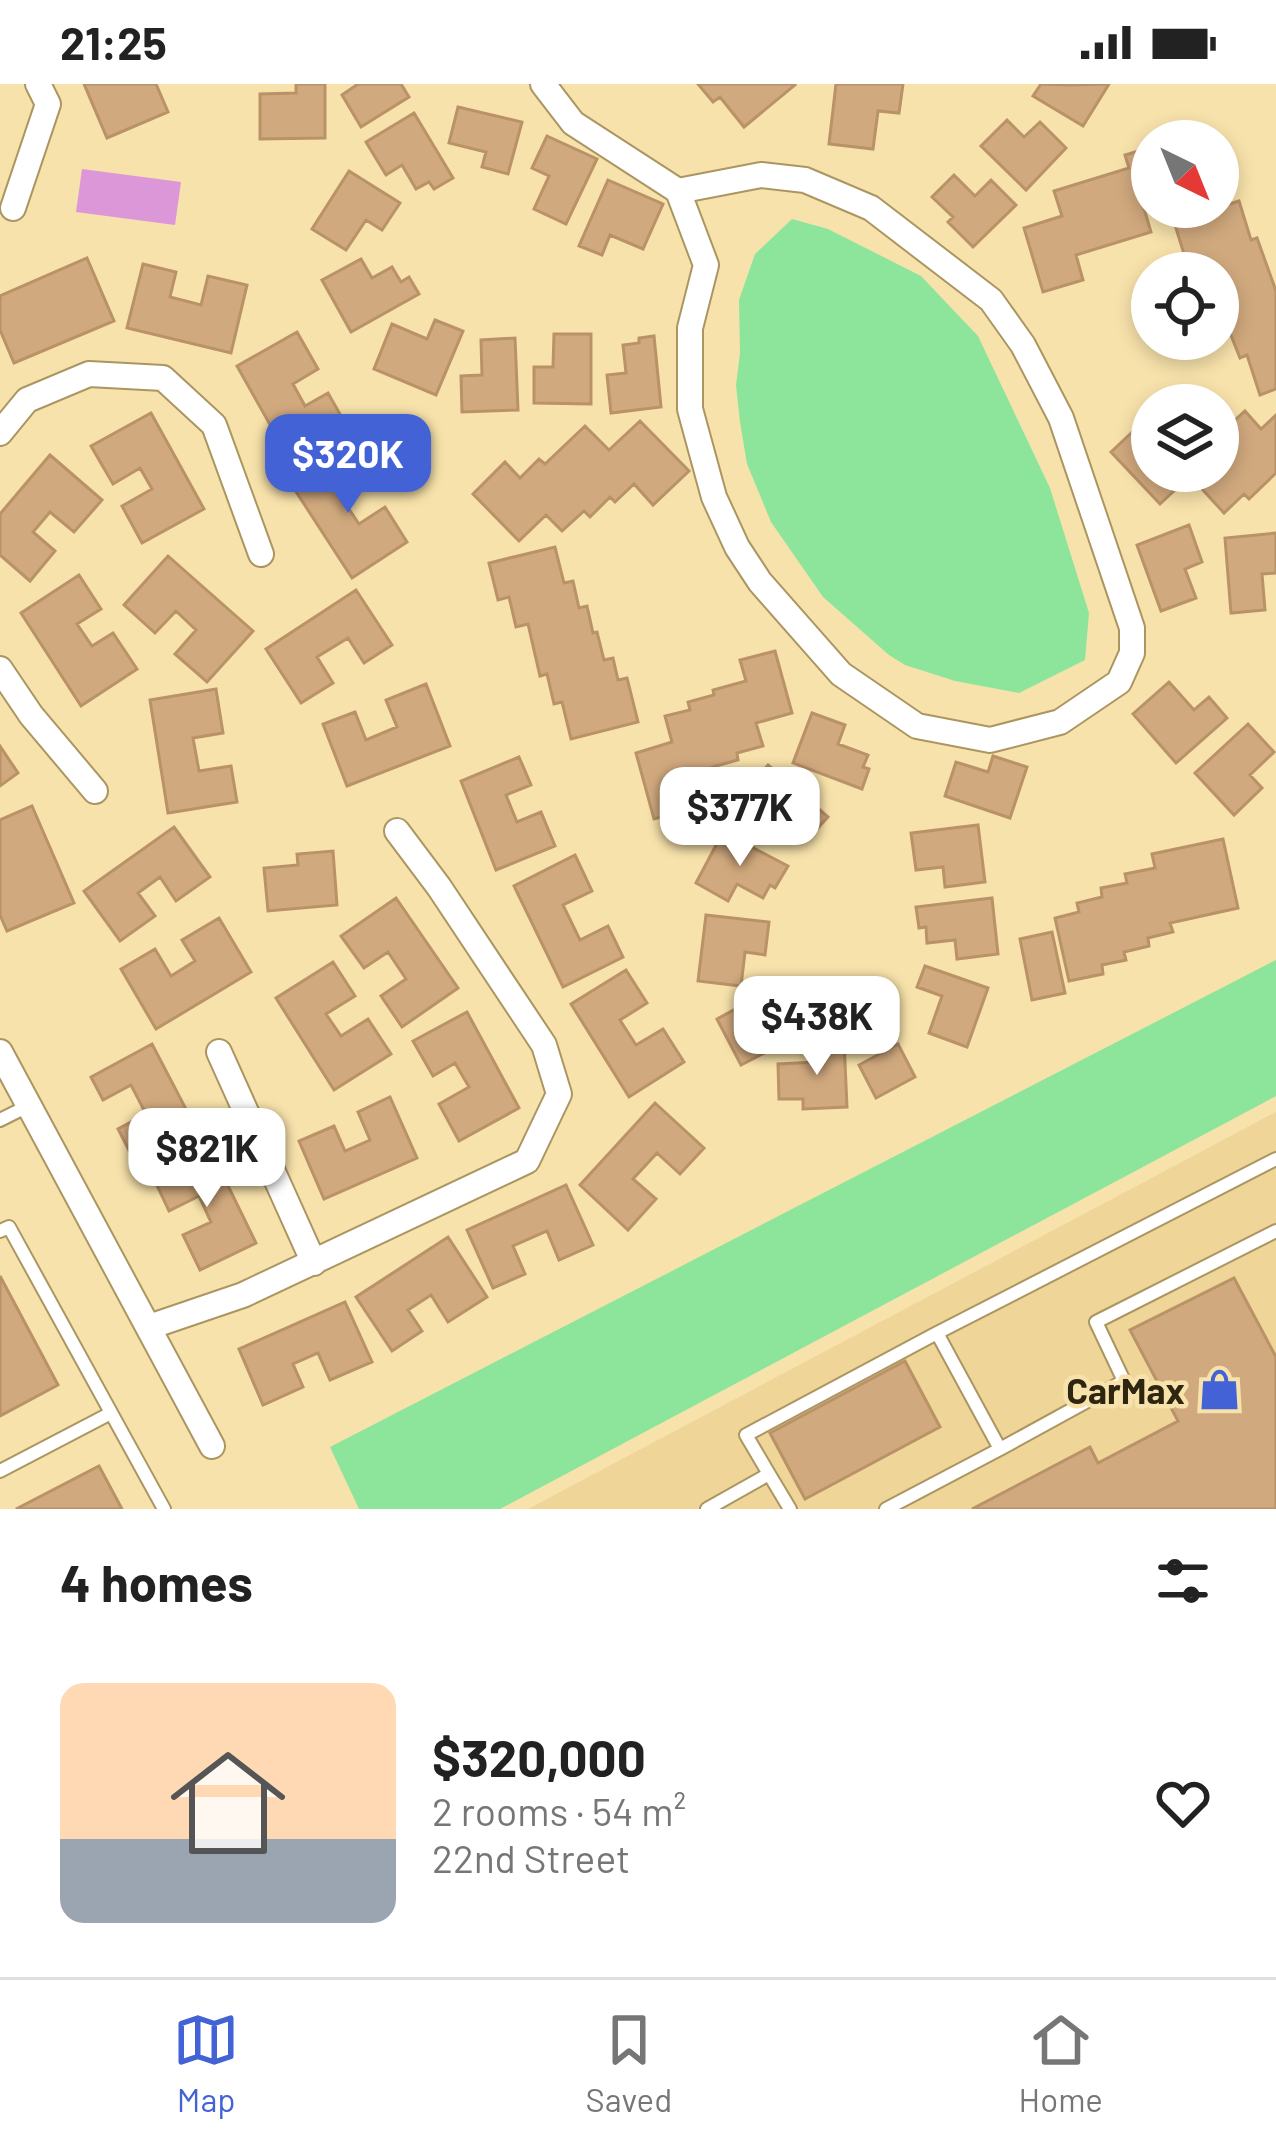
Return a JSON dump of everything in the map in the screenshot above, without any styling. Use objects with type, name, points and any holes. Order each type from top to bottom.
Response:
[{"type":"street","points":[[13,208],[48,104],[38,84]]},
{"type":"street","points":[[542,84],[573,123],[678,191],[706,265],[691,328],[690,409],[714,497],[736,547],[760,582],[841,674],[917,726],[990,740],[1060,722],[1119,682],[1132,653],[1132,628],[1090,502],[1061,418],[1023,345],[991,300],[871,208],[806,180],[761,175],[678,191]]},
{"type":"street","points":[[0,433],[28,400],[89,374],[163,378],[214,425],[261,554]]},
{"type":"street","points":[[0,669],[31,716],[95,791]]},
{"type":"street","points":[[149,1327],[243,1295],[314,1263],[527,1161],[538,1141],[559,1094],[544,1046],[397,831]]},
{"type":"street","points":[[0,1052],[212,1446]]},
{"type":"street","points":[[219,1052],[314,1263]]},
{"type":"lane","points":[[0,1120],[28,1106]]},
{"type":"lane","points":[[790,1509],[746,1435],[1276,1159]]},
{"type":"lane","points":[[0,1231],[9,1227],[164,1509]]},
{"type":"lane","points":[[886,1509],[1124,1381],[1096,1322],[1276,1231]]},
{"type":"lane","points":[[937,1333],[1000,1449]]},
{"type":"lane","points":[[0,1471],[111,1413]]},
{"type":"lane","points":[[707,1509],[769,1474]]},
{"type":"shaded area","points":[[82,169],[181,182],[175,225],[76,212]]},
{"type":"shaded area","points":[[792,219],[828,229],[921,276],[978,336],[1050,488],[1089,613],[1085,660],[1019,693],[955,681],[905,665],[823,597],[771,522],[747,464],[740,422],[736,385],[739,300],[755,254]]},
{"type":"shaded area","points":[[1276,960],[1276,1096],[500,1509],[359,1509],[330,1447]]},
{"type":"shaded area","points":[[1276,1112],[1276,1509],[528,1509]]},
{"type":"building","points":[[84,84],[156,84],[168,112],[107,138]]},
{"type":"building","points":[[296,84],[325,84],[325,138],[260,139],[260,94],[296,93]]},
{"type":"building","points":[[358,84],[401,84],[409,97],[361,127],[342,95]]},
{"type":"building","points":[[698,84],[795,85],[744,127],[720,97],[713,102]]},
{"type":"building","points":[[836,84],[903,84],[899,113],[878,111],[873,149],[829,144]]},
{"type":"building","points":[[1041,84],[1109,84],[1083,126],[1033,96]]},
{"type":"building","points":[[458,107],[522,122],[508,174],[482,167],[486,152],[449,143]]},
{"type":"building","points":[[414,113],[453,178],[434,189],[429,182],[416,189],[402,165],[386,175],[366,142]]},
{"type":"building","points":[[1007,120],[1024,137],[1040,122],[1066,148],[1026,190],[981,146]]},
{"type":"building","points":[[547,136],[597,159],[566,224],[534,209],[549,176],[532,168]]},
{"type":"building","points":[[1131,153],[1131,228],[1150,228],[1151,232],[1076,255],[1083,280],[1043,292],[1024,228],[1062,216],[1054,191],[1129,168],[1125,155]]},
{"type":"building","points":[[349,171],[400,203],[382,230],[366,220],[346,250],[312,229]]},
{"type":"building","points":[[954,175],[975,196],[991,180],[1016,205],[973,247],[932,197]]},
{"type":"building","points":[[608,180],[663,204],[643,249],[610,235],[602,255],[579,246]]},
{"type":"building","points":[[1239,201],[1251,240],[1257,238],[1276,291],[1276,389],[1260,395],[1247,355],[1239,355],[1239,252],[1183,252],[1176,228],[1239,228]]},
{"type":"building","points":[[87,258],[114,321],[14,363],[0,330],[0,296]]},
{"type":"building","points":[[361,259],[372,278],[392,267],[401,282],[409,277],[419,294],[351,332],[322,280]]},
{"type":"building","points":[[143,264],[176,272],[170,297],[201,305],[208,276],[247,285],[231,353],[127,328]]},
{"type":"building","points":[[435,320],[463,331],[436,395],[374,369],[392,324],[427,339]]},
{"type":"building","points":[[297,332],[318,369],[293,384],[305,406],[328,393],[349,430],[291,462],[237,366]]},
{"type":"building","points":[[554,334],[591,334],[591,404],[534,403],[534,367],[553,367]]},
{"type":"building","points":[[654,336],[661,407],[611,413],[607,375],[626,373],[623,345]]},
{"type":"building","points":[[515,338],[518,410],[462,412],[461,376],[482,375],[481,340]]},
{"type":"building","points":[[1245,411],[1261,429],[1276,415],[1276,473],[1249,499],[1244,494],[1224,513],[1205,492],[1239,492],[1239,416]]},
{"type":"building","points":[[151,413],[204,509],[142,543],[122,506],[152,489],[140,468],[113,484],[91,446]]},
{"type":"building","points":[[640,421],[689,471],[653,505],[634,484],[615,502],[610,497],[590,517],[584,511],[562,531],[546,515],[519,541],[473,494],[505,462],[520,478],[539,459],[545,464],[585,426],[609,450]]},
{"type":"building","points":[[1131,433],[1131,473],[1111,452]]},
{"type":"building","points":[[349,450],[370,482],[343,500],[359,524],[385,507],[407,542],[352,578],[293,487]]},
{"type":"building","points":[[50,455],[102,500],[74,532],[50,512],[33,532],[55,551],[30,581],[0,555],[0,514]]},
{"type":"building","points":[[1149,492],[1173,492],[1160,504]]},
{"type":"building","points":[[1189,525],[1202,562],[1185,569],[1196,598],[1161,611],[1137,545]]},
{"type":"building","points":[[1276,533],[1276,573],[1262,574],[1265,610],[1231,613],[1225,538]]},
{"type":"building","points":[[555,547],[564,583],[573,581],[579,608],[587,606],[604,660],[613,658],[618,680],[627,678],[638,722],[571,739],[562,702],[554,704],[547,674],[540,676],[528,624],[516,627],[509,597],[498,600],[489,563]]},
{"type":"building","points":[[168,556],[253,631],[207,682],[175,654],[196,630],[176,611],[155,633],[124,605]]},
{"type":"building","points":[[79,575],[101,609],[77,624],[92,646],[113,633],[137,669],[81,706],[21,613]]},
{"type":"building","points":[[356,590],[392,645],[364,663],[348,638],[317,657],[333,683],[301,703],[266,649]]},
{"type":"building","points":[[775,651],[792,713],[756,723],[763,746],[737,753],[738,760],[689,779],[694,798],[680,801],[683,811],[654,819],[636,753],[672,742],[665,716],[690,710],[688,702],[714,695],[713,690],[746,681],[740,660]]},
{"type":"building","points":[[1169,682],[1194,710],[1209,697],[1227,718],[1176,763],[1133,714]]},
{"type":"building","points":[[426,684],[450,746],[347,786],[323,724],[355,712],[366,740],[397,727],[386,700]]},
{"type":"building","points":[[216,689],[223,733],[193,738],[199,771],[231,766],[237,802],[168,813],[150,700]]},
{"type":"building","points":[[812,713],[845,725],[838,744],[868,755],[862,789],[793,763]]},
{"type":"building","points":[[1248,724],[1274,752],[1250,775],[1262,788],[1234,815],[1195,773]]},
{"type":"building","points":[[0,746],[18,773],[0,786]]},
{"type":"building","points":[[993,756],[1027,767],[1010,818],[945,796],[956,762],[988,772]]},
{"type":"building","points":[[519,757],[531,785],[506,795],[517,822],[541,812],[555,846],[496,870],[461,781]]},
{"type":"building","points":[[768,765],[828,817],[818,828],[808,819],[793,835],[773,818],[759,833],[731,808]]},
{"type":"building","points":[[32,806],[74,903],[7,931],[0,915],[0,820]]},
{"type":"building","points":[[978,825],[985,882],[945,887],[943,867],[916,870],[911,833]]},
{"type":"building","points":[[174,827],[210,877],[176,901],[160,877],[138,893],[155,916],[120,941],[84,891]]},
{"type":"building","points":[[723,832],[788,866],[763,898],[737,884],[728,901],[696,883]]},
{"type":"building","points":[[1223,839],[1238,908],[1170,923],[1173,932],[1148,938],[1149,946],[1124,952],[1126,960],[1102,965],[1103,974],[1069,981],[1055,918],[1079,912],[1077,903],[1102,897],[1101,888],[1127,883],[1125,874],[1155,868],[1152,854]]},
{"type":"building","points":[[333,851],[337,905],[268,911],[264,868],[298,865],[297,854]]},
{"type":"building","points":[[575,855],[592,891],[563,905],[580,940],[608,926],[623,957],[563,987],[514,886]]},
{"type":"building","points":[[396,898],[458,988],[402,1027],[381,996],[406,979],[388,952],[364,968],[341,936]]},
{"type":"building","points":[[992,898],[998,954],[957,959],[955,940],[927,943],[926,927],[919,928],[916,907]]},
{"type":"building","points":[[706,915],[769,922],[765,955],[745,952],[741,986],[698,981]]},
{"type":"building","points":[[219,918],[251,972],[156,1029],[121,969],[155,949],[171,976],[195,961],[182,940]]},
{"type":"building","points":[[1052,932],[1065,993],[1032,1000],[1020,939]]},
{"type":"building","points":[[333,962],[355,996],[326,1014],[341,1036],[368,1019],[391,1054],[334,1090],[276,998]]},
{"type":"building","points":[[925,966],[988,988],[967,1047],[929,1033],[942,996],[917,987]]},
{"type":"building","points":[[626,970],[647,1003],[620,1020],[636,1045],[663,1029],[684,1062],[629,1097],[571,1004]]},
{"type":"building","points":[[774,988],[789,1019],[767,1031],[776,1047],[741,1065],[717,1019]]},
{"type":"building","points":[[467,1012],[519,1108],[459,1141],[439,1104],[469,1087],[455,1063],[433,1076],[413,1041]]},
{"type":"building","points":[[844,1040],[847,1107],[803,1109],[803,1099],[779,1099],[778,1064],[816,1062],[816,1042]]},
{"type":"building","points":[[152,1044],[199,1134],[137,1166],[118,1129],[146,1114],[131,1085],[103,1100],[91,1077]]},
{"type":"building","points":[[898,1044],[915,1077],[876,1098],[859,1065]]},
{"type":"building","points":[[390,1097],[417,1158],[324,1199],[299,1141],[334,1126],[345,1151],[370,1140],[358,1112]]},
{"type":"building","points":[[655,1103],[704,1148],[680,1174],[657,1153],[633,1179],[656,1199],[628,1230],[580,1185]]},
{"type":"building","points":[[211,1151],[256,1243],[200,1270],[183,1235],[211,1222],[199,1196],[169,1211],[154,1179]]},
{"type":"building","points":[[566,1185],[593,1245],[559,1260],[547,1231],[513,1246],[525,1274],[493,1288],[467,1230]]},
{"type":"building","points":[[448,1237],[487,1297],[448,1322],[431,1295],[408,1310],[422,1331],[392,1351],[356,1297]]},
{"type":"building","points":[[0,1276],[58,1385],[0,1416]]},
{"type":"building","name":"CarMax","points":[[1234,1278],[1276,1357],[1276,1509],[972,1509],[1090,1447],[1098,1463],[1178,1421],[1130,1330]]},
{"type":"building","points":[[345,1302],[372,1362],[330,1380],[318,1353],[293,1364],[303,1387],[263,1405],[239,1349]]},
{"type":"building","points":[[905,1361],[940,1427],[805,1499],[770,1433]]},
{"type":"building","points":[[99,1466],[122,1509],[16,1509]]},
{"type":"place","name":"CarMax","points":[[1219,1389]]}]
